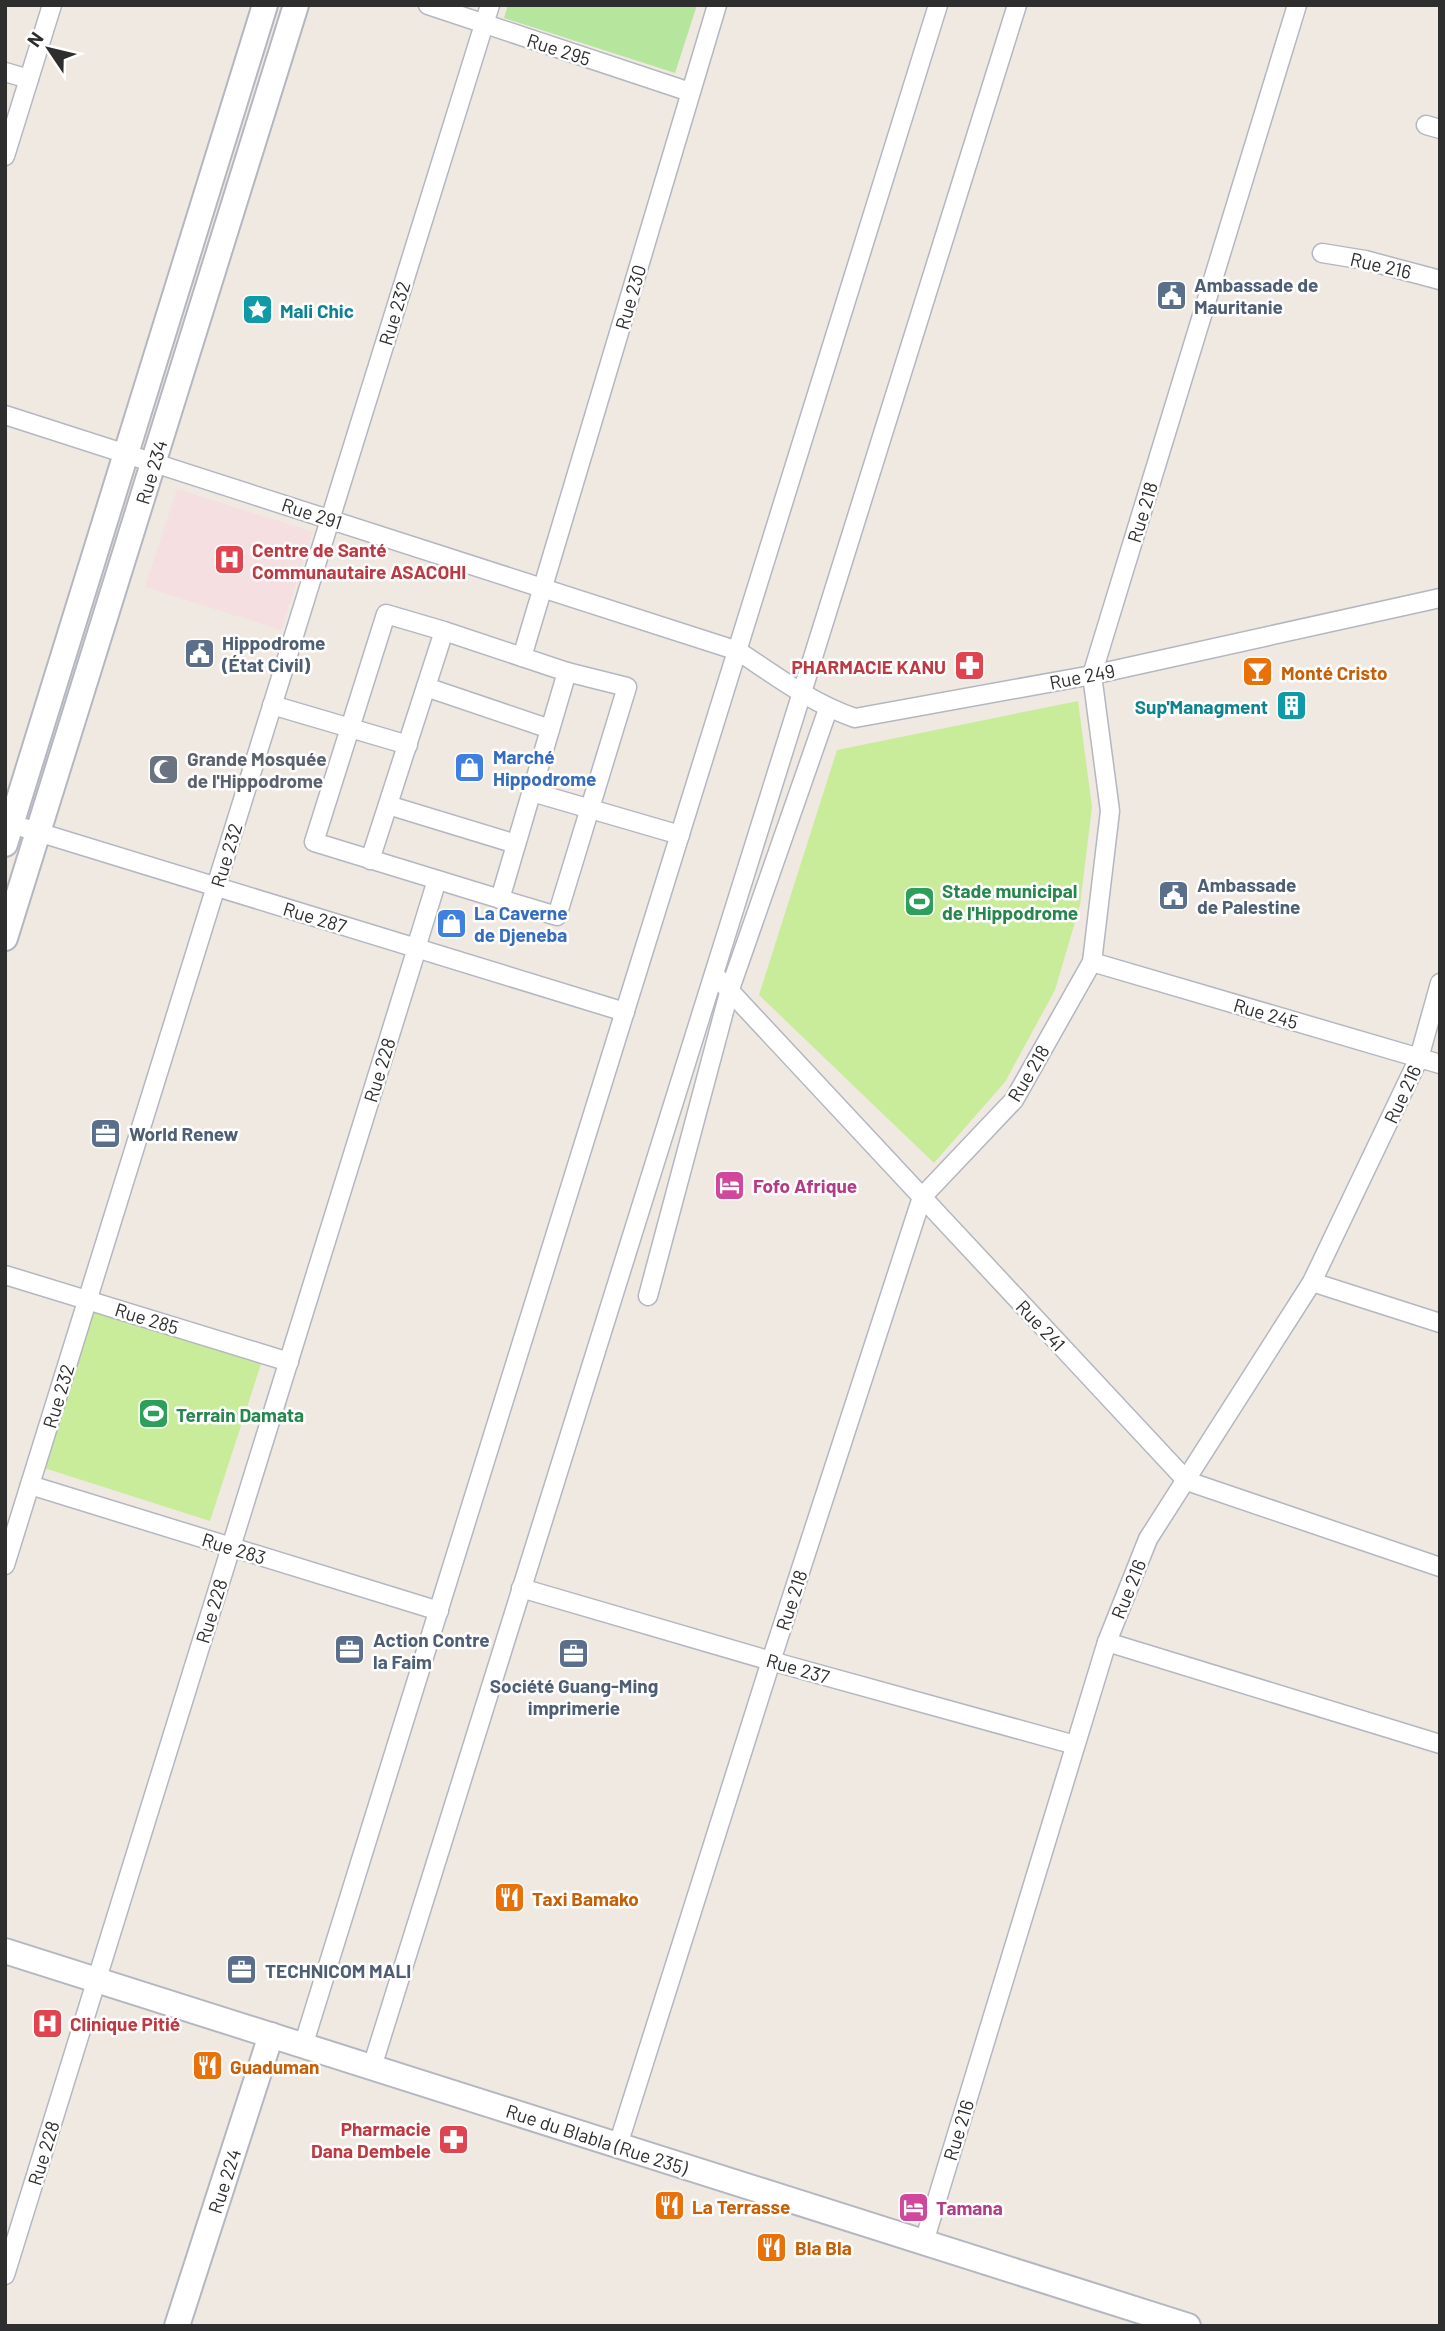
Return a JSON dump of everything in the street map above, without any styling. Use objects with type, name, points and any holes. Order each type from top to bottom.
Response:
[{"type":"main road","name":"Rue 234","points":[[7,830],[265,5]]},
{"type":"main road","name":"Rue 234","points":[[5,938],[296,5]]},
{"type":"main road","name":"Rue du Blabla (Rue 235)","points":[[5,1951],[1188,2326]]},
{"type":"main road","name":"Rue 224","points":[[177,2326],[271,2035]]},
{"type":"street","points":[[5,156],[52,5]]},
{"type":"street","name":"Rue 295","points":[[428,5],[690,92]]},
{"type":"street","name":"Rue 232","points":[[5,1565],[490,5]]},
{"type":"street","name":"Rue 230","points":[[522,657],[717,5]]},
{"type":"street","points":[[303,2046],[939,5]]},
{"type":"street","points":[[372,2067],[713,974],[804,696],[1017,5]]},
{"type":"street","name":"Rue 218","points":[[618,2145],[771,1661],[922,1197],[1014,1100],[1092,962],[1110,811],[1092,675],[1297,5]]},
{"type":"street","points":[[5,72],[29,79]]},
{"type":"street","name":"Rue 216","points":[[1322,253],[1366,260],[1440,280]]},
{"type":"street","name":"Rue 291","points":[[5,415],[738,651]]},
{"type":"street","name":"Rue 249","points":[[738,651],[804,696],[828,709],[855,718],[1092,675],[1440,598]]},
{"type":"street","points":[[386,614],[444,631],[567,672],[627,687],[557,916],[314,842],[386,614]]},
{"type":"street","points":[[370,860],[444,631]]},
{"type":"street","points":[[500,899],[567,672]]},
{"type":"street","points":[[426,687],[550,729]]},
{"type":"street","points":[[272,705],[408,745]]},
{"type":"street","points":[[648,1296],[730,989],[828,709]]},
{"type":"street","points":[[532,792],[680,835]]},
{"type":"street","points":[[388,806],[516,844]]},
{"type":"street","name":"Rue 287","points":[[7,830],[38,832],[625,1012]]},
{"type":"street","name":"Rue 228","points":[[5,2275],[437,880]]},
{"type":"street","name":"Rue 245","points":[[1092,962],[1440,1064]]},
{"type":"street","name":"Rue 241","points":[[713,974],[730,989],[1187,1481],[1440,1567]]},
{"type":"street","name":"Rue 216","points":[[924,2242],[1107,1642],[1148,1539],[1312,1282],[1419,1058],[1440,983]]},
{"type":"street","name":"Rue 285","points":[[5,1275],[289,1362]]},
{"type":"street","points":[[1312,1282],[1440,1323]]},
{"type":"street","name":"Rue 283","points":[[30,1485],[439,1611]]},
{"type":"street","name":"Rue 237","points":[[521,1588],[1075,1745]]},
{"type":"street","points":[[1107,1642],[1440,1744]]},
{"type":"shaded area","name":"Centre de Santé Communautaire ASACOHI","points":[[177,489],[313,532],[281,630],[145,587]]},
{"type":"green space","points":[[508,5],[697,5],[675,73],[504,18]]},
{"type":"green space","points":[[1078,701],[1092,807],[1080,905],[1055,990],[1005,1082],[934,1163],[759,995],[837,750]]},
{"type":"green space","name":"Terrain Damata","points":[[95,1308],[262,1361],[210,1521],[44,1468]]},
{"type":"place","name":"Ambassade de Mauritanie","points":[[1171,295]]},
{"type":"place","name":"Mali Chic","points":[[257,310]]},
{"type":"place","name":"Centre de Santé Communautaire ASACOHI","points":[[229,560]]},
{"type":"place","name":"Hippodrome (État Civil)","points":[[199,653]]},
{"type":"place","name":"PHARMACIE KANU","points":[[969,666]]},
{"type":"place","name":"Monté Cristo","points":[[1258,672]]},
{"type":"place","name":"Sup'Managment","points":[[1291,706]]},
{"type":"place","name":"Marché Hippodrome","points":[[470,767]]},
{"type":"place","name":"Grande Mosquée de l'Hippodrome","points":[[164,769]]},
{"type":"place","name":"Ambassade de Palestine","points":[[1174,895]]},
{"type":"place","name":"Stade municipal de l'Hippodrome","points":[[919,901]]},
{"type":"place","name":"La Caverne de Djeneba","points":[[451,923]]},
{"type":"place","name":"World Renew","points":[[106,1133]]},
{"type":"place","name":"Fofo Afrique","points":[[730,1185]]},
{"type":"place","name":"Terrain Damata","points":[[153,1414]]},
{"type":"place","name":"Action Contre la Faim","points":[[350,1650]]},
{"type":"place","name":"Société Guang-Ming imprimerie","points":[[574,1654]]},
{"type":"place","name":"Taxi Bamako","points":[[509,1898]]},
{"type":"place","name":"TECHNICOM MALI","points":[[242,1970]]},
{"type":"place","name":"Clinique Pitié","points":[[47,2023]]},
{"type":"place","name":"Guaduman","points":[[207,2066]]},
{"type":"place","name":"Pharmacie Dana Dembele","points":[[454,2139]]},
{"type":"place","name":"La Terrasse","points":[[669,2206]]},
{"type":"place","name":"Tamana","points":[[913,2207]]},
{"type":"place","name":"Bla Bla","points":[[772,2247]]}]
